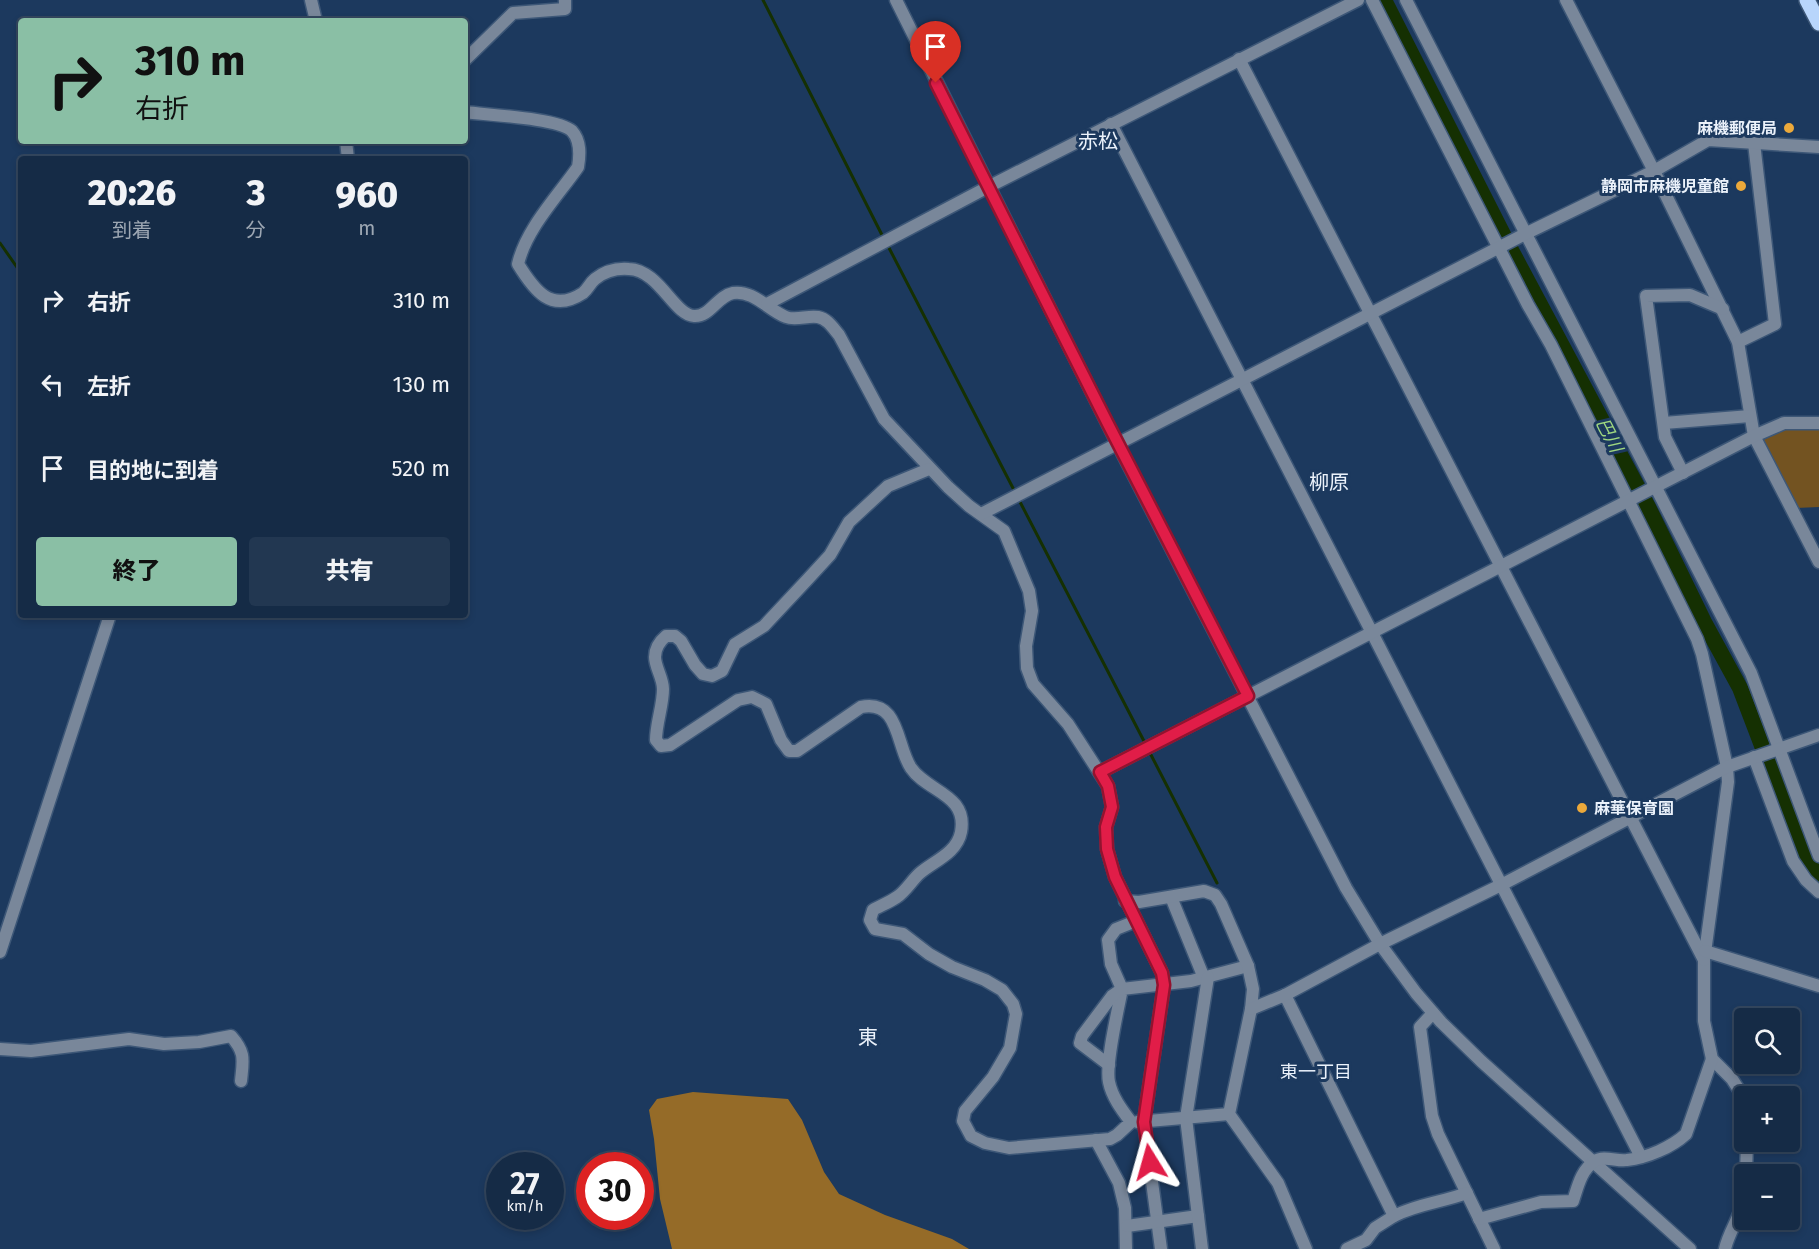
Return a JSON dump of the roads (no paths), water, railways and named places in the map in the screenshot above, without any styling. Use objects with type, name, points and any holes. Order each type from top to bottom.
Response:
[{"type":"main road","points":[[1807,0],[1819,23]]},
{"type":"street","points":[[310,0],[315,18]]},
{"type":"street","points":[[468,57],[513,13],[565,9],[565,0]]},
{"type":"street","points":[[896,0],[1118,444],[1346,888],[1380,944],[1433,1013],[1481,1061],[1595,1161],[1690,1249]]},
{"type":"street","points":[[767,304],[988,187],[1358,0]]},
{"type":"street","points":[[1372,0],[1629,501],[1697,639],[1727,766],[1728,782],[1705,956],[1704,1021],[1712,1059],[1686,1134],[1677,1142],[1641,1157],[1626,1161],[1600,1159],[1595,1161],[1582,1175],[1573,1201],[1541,1202],[1479,1219]]},
{"type":"street","points":[[1406,0],[1751,673],[1819,856]]},
{"type":"street","points":[[1566,0],[1738,342],[1754,436],[1819,562]]},
{"type":"street","points":[[1239,59],[1629,818],[1705,956],[1819,986]]},
{"type":"street","points":[[468,112],[565,126],[578,140],[580,157],[578,167],[536,226],[521,251],[518,264],[532,286],[544,296],[554,301],[567,300],[584,292],[595,280],[613,269],[632,269],[647,274],[684,313],[695,316],[704,314],[723,296],[744,293],[767,304],[786,317],[818,317],[830,323],[884,419],[929,469],[969,506],[1004,531],[1029,591],[1032,611],[1026,646],[1027,668],[1033,684],[1068,724],[1108,786],[1112,807],[1106,827],[1107,849],[1115,877],[1162,973],[1164,985],[1144,1122],[1161,1249]]},
{"type":"street","points":[[1111,124],[1503,884],[1641,1157]]},
{"type":"street","points":[[981,514],[1524,234],[1654,171],[1708,140],[1819,147]]},
{"type":"street","points":[[1738,342],[1775,324],[1754,143]]},
{"type":"street","points":[[1683,473],[1665,437],[1646,296],[1690,296],[1723,309]]},
{"type":"street","points":[[1664,423],[1750,416]]},
{"type":"street","points":[[1100,772],[1754,436],[1784,423],[1819,423]]},
{"type":"street","points":[[929,469],[888,486],[849,522],[830,555],[807,580],[764,626],[735,645],[722,671],[708,676],[695,665],[681,641],[675,636],[666,636],[661,640],[656,649],[655,658],[663,685],[656,740],[661,746],[670,745],[738,700],[752,697],[766,704],[781,740],[789,751],[797,751],[861,707],[872,705],[884,711],[898,732],[909,766],[918,778],[953,800],[962,814],[961,833],[953,849],[919,874],[897,897],[873,910],[870,920],[875,929],[903,934],[929,954],[1002,990],[1013,1004],[1016,1014],[1010,1048],[993,1077],[965,1111],[963,1121],[970,1136],[985,1143],[1009,1148],[1110,1139],[1131,1122],[1229,1114]]},
{"type":"street","points":[[0,952],[109,618]]},
{"type":"street","points":[[1251,1009],[1285,995],[1380,944],[1503,884],[1727,766],[1819,735]]},
{"type":"street","points":[[1754,757],[1793,861],[1806,880],[1819,892]]},
{"type":"street","points":[[1125,901],[1139,902],[1204,891],[1215,895],[1221,904],[1248,966],[1253,989],[1251,1009],[1229,1114],[1278,1183],[1304,1248]]},
{"type":"street","points":[[1171,897],[1206,977],[1186,1118],[1202,1249]]},
{"type":"street","points":[[1131,1122],[1116,1102],[1108,1081],[1122,989],[1111,964],[1108,940],[1116,929],[1136,921]]},
{"type":"street","points":[[1109,1065],[1080,1043],[1082,1036],[1112,996],[1122,989],[1164,985],[1248,966]]},
{"type":"street","points":[[1285,995],[1394,1216]]},
{"type":"street","points":[[1433,1013],[1420,1027],[1432,1116],[1438,1134],[1494,1249]]},
{"type":"street","points":[[0,1049],[30,1051],[129,1040],[164,1044],[199,1042],[231,1036],[241,1048],[243,1062],[241,1081]]},
{"type":"street","points":[[1712,1059],[1736,1086]]},
{"type":"street","points":[[1096,1140],[1119,1183],[1125,1208],[1126,1249]]},
{"type":"street","points":[[1347,1249],[1366,1240],[1375,1228],[1409,1209],[1467,1193]]},
{"type":"street","points":[[1126,1226],[1198,1216]]},
{"type":"street","points":[[1725,1249],[1727,1238],[1734,1224]]},
{"type":"waterway","points":[[763,0],[884,239]]},
{"type":"waterway","name":"巴川","points":[[1384,0],[1511,250],[1648,507],[1704,622],[1740,688],[1795,832],[1811,867],[1819,876]]},
{"type":"waterway","points":[[0,243],[18,269]]},
{"type":"waterway","points":[[887,244],[1015,492]]},
{"type":"waterway","points":[[1018,498],[1146,745]]},
{"type":"waterway","points":[[1149,751],[1217,883]]},
{"type":"place","name":"麻機郵便局","points":[[1789,128]]},
{"type":"place","name":"静岡市麻機児童館","points":[[1741,186]]},
{"type":"place","name":"麻華保育園","points":[[1582,808]]},
{"type":"district","name":"赤松","points":[[1098,141]]},
{"type":"district","name":"柳原","points":[[1329,482]]},
{"type":"district","name":"東","points":[[868,1037]]},
{"type":"district","name":"東一丁目","points":[[1316,1072]]}]
